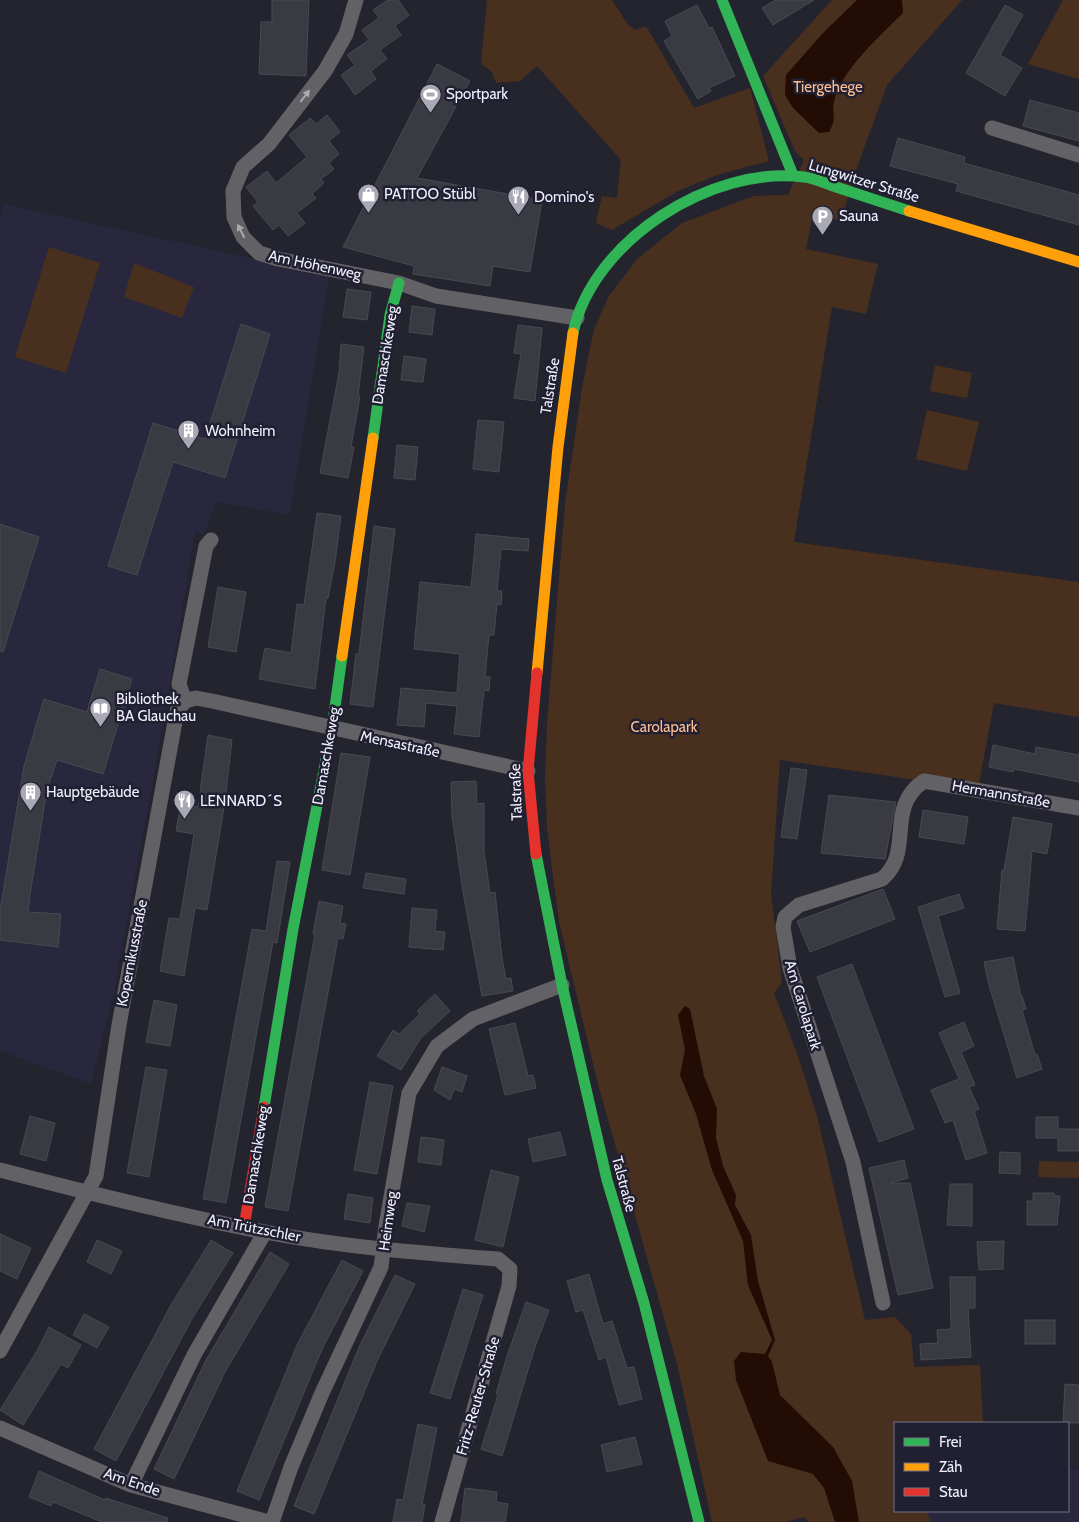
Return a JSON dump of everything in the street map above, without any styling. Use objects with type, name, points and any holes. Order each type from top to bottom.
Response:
[{"type":"street","name":"Am Höhenweg","points":[[356,0],[346,34],[324,72],[269,144],[243,167],[232,191],[234,217],[242,237],[259,253],[278,259],[400,283],[436,296],[577,318]]},
{"type":"street","name":"Lungwitzer Straße","points":[[722,0],[793,175],[805,177],[978,233],[1079,262]]},
{"type":"street","points":[[992,128],[1079,155]]},
{"type":"street","name":"Talstraße","points":[[698,1522],[644,1303],[607,1180],[562,985],[537,863],[528,771],[559,427],[577,318],[589,293],[612,258],[632,237],[663,213],[694,197],[753,178],[793,175]]},
{"type":"street","name":"Damaschkeweg","points":[[244,1227],[294,929],[332,729],[390,315],[400,283]]},
{"type":"street","points":[[185,701],[179,684],[206,546],[212,540]]},
{"type":"street","name":"Mensastraße","points":[[185,701],[196,698],[212,701],[528,771]]},
{"type":"street","name":"Kopernikusstraße","points":[[0,1350],[96,1176],[119,1025],[177,711],[185,701]]},
{"type":"street","name":"Hermannstraße","points":[[924,781],[1079,808]]},
{"type":"street","name":"Am Carolapark","points":[[883,1303],[852,1162],[790,968],[783,928],[785,917],[799,904],[882,879],[892,871],[896,860],[903,806],[908,794],[924,781]]},
{"type":"street","name":"Heimweg","points":[[271,1522],[291,1467],[322,1393],[381,1267],[386,1226],[409,1093],[437,1046],[473,1019],[562,985]]},
{"type":"street","name":"Am Trützschler","points":[[0,1170],[86,1193],[265,1232],[384,1250],[498,1258],[510,1269]]},
{"type":"street","points":[[130,1485],[194,1355],[265,1232]]},
{"type":"street","name":"Fritz-Reuter-Straße","points":[[442,1522],[509,1286],[510,1269]]},
{"type":"street","name":"Am Ende","points":[[0,1428],[130,1485],[271,1522]]},
{"type":"shaded area","points":[[857,0],[902,0],[903,13],[862,54],[844,78],[834,102],[832,127],[829,132],[819,133],[793,108],[785,95],[786,75],[822,34]]},
{"type":"shaded area","points":[[3,204],[264,261],[279,268],[329,277],[290,515],[216,502],[204,535],[195,532],[167,703],[114,993],[91,1084],[0,1051],[0,218]]},
{"type":"shaded area","points":[[685,1006],[690,1009],[704,1076],[717,1109],[716,1138],[723,1166],[736,1195],[735,1205],[751,1235],[758,1281],[775,1340],[768,1356],[772,1362],[780,1395],[833,1447],[852,1481],[859,1522],[835,1522],[824,1488],[813,1474],[768,1461],[736,1380],[734,1361],[741,1352],[765,1354],[772,1340],[748,1285],[743,1241],[712,1170],[696,1114],[680,1075],[685,1050],[678,1015]]},
{"type":"shaded area","points":[[1069,1469],[1079,1470],[1079,1522],[930,1522],[927,1512],[1069,1512]]},
{"type":"green space","points":[[487,0],[612,0],[628,25],[636,30],[646,26],[694,108],[750,88],[769,161],[717,175],[678,191],[612,230],[596,223],[602,196],[617,198],[621,160],[537,66],[520,81],[496,83],[492,72],[481,64]]},
{"type":"green space","name":"Carolapark","points":[[832,0],[962,0],[887,85],[855,173],[841,221],[813,213],[806,249],[878,264],[866,314],[832,307],[794,542],[1079,582],[1079,717],[994,703],[978,789],[780,760],[771,894],[782,983],[774,993],[798,1056],[817,1116],[865,1320],[895,1317],[911,1334],[914,1367],[980,1365],[983,1422],[894,1422],[894,1512],[927,1512],[930,1522],[809,1522],[804,1517],[785,1522],[712,1522],[677,1364],[598,1084],[559,922],[547,828],[545,779],[547,724],[565,504],[582,388],[594,329],[609,296],[637,259],[682,223],[754,196],[788,195],[804,160],[795,151],[763,76]]},
{"type":"green space","points":[[1063,0],[1079,0],[1079,79],[1028,64]]},
{"type":"green space","points":[[49,247],[100,263],[66,373],[15,357]]},
{"type":"green space","points":[[134,263],[194,287],[182,318],[124,297]]},
{"type":"green space","points":[[935,365],[972,373],[967,398],[930,391]]},
{"type":"green space","points":[[927,410],[979,422],[967,471],[916,459]]},
{"type":"green space","points":[[1039,1161],[1079,1162],[1079,1178],[1038,1177]]},
{"type":"building","points":[[272,0],[309,0],[306,76],[259,74],[261,22],[272,22]]},
{"type":"building","points":[[388,0],[398,0],[409,15],[395,26],[401,35],[380,50],[387,59],[371,71],[376,79],[355,95],[341,75],[355,65],[347,55],[369,40],[362,30],[379,18],[373,10]]},
{"type":"building","points":[[775,0],[814,0],[773,25],[762,8]]},
{"type":"building","points":[[697,5],[709,28],[712,27],[735,76],[709,88],[711,91],[698,99],[664,41],[672,36],[665,21]]},
{"type":"building","points":[[1005,5],[1023,15],[1000,55],[1022,68],[1005,96],[966,73]]},
{"type":"building","points":[[437,64],[470,81],[417,178],[542,200],[530,272],[493,266],[490,286],[413,274],[414,266],[343,247]]},
{"type":"building","points":[[1030,100],[1079,113],[1079,141],[1023,126]]},
{"type":"building","points":[[327,115],[340,132],[329,141],[339,154],[329,163],[334,169],[321,179],[324,183],[312,194],[316,198],[297,213],[305,223],[288,236],[279,225],[273,230],[253,206],[258,202],[246,187],[267,171],[276,183],[307,157],[289,135],[310,118],[316,124]]},
{"type":"building","points":[[898,138],[965,157],[964,163],[1079,195],[1079,225],[956,191],[958,184],[890,166]]},
{"type":"building","points":[[347,289],[371,292],[367,320],[343,317]]},
{"type":"building","points":[[412,306],[435,309],[432,335],[409,332]]},
{"type":"building","name":"Wohnheim","points":[[241,324],[270,334],[225,478],[173,462],[137,575],[108,566],[153,423],[205,439]]},
{"type":"building","points":[[518,325],[542,328],[535,401],[514,398],[521,354],[514,353]]},
{"type":"building","points":[[341,344],[364,347],[358,396],[360,396],[351,447],[354,447],[348,478],[320,473],[339,373]]},
{"type":"building","points":[[404,356],[426,359],[423,382],[401,380]]},
{"type":"building","points":[[478,420],[504,422],[499,472],[473,469]]},
{"type":"building","points":[[397,445],[418,447],[415,480],[394,478]]},
{"type":"building","points":[[317,513],[341,516],[335,562],[328,598],[326,598],[315,689],[259,679],[265,648],[291,653],[297,604],[304,605]]},
{"type":"building","points":[[0,524],[39,537],[3,652],[0,651]]},
{"type":"building","points":[[374,526],[395,529],[373,707],[350,704],[356,654],[359,654]]},
{"type":"building","points":[[476,534],[529,539],[528,551],[501,549],[497,591],[502,591],[501,605],[497,604],[494,635],[489,635],[485,677],[490,677],[489,691],[484,690],[479,737],[454,734],[457,706],[426,703],[424,727],[397,725],[401,688],[457,693],[460,654],[414,649],[420,582],[471,587]]},
{"type":"building","points":[[218,587],[246,592],[236,652],[208,647]]},
{"type":"building","name":"Hauptgebäude","points":[[100,669],[132,679],[103,774],[57,760],[47,789],[30,895],[28,912],[61,914],[58,947],[0,940],[0,911],[24,766],[44,699],[87,712]]},
{"type":"building","points":[[208,735],[232,740],[225,801],[207,910],[195,908],[184,976],[160,971],[169,918],[180,919],[194,834],[176,831],[181,804],[198,807]]},
{"type":"building","points":[[993,745],[1035,754],[1036,747],[1079,755],[1079,782],[1014,769],[1013,772],[989,767]]},
{"type":"building","points":[[341,753],[370,757],[350,875],[322,870]]},
{"type":"building","points":[[791,768],[807,770],[797,839],[781,837]]},
{"type":"building","points":[[476,781],[477,804],[484,803],[484,851],[490,893],[495,892],[502,958],[506,979],[511,978],[513,991],[482,996],[463,892],[452,816],[451,782]]},
{"type":"building","points":[[829,795],[896,802],[885,859],[821,853]]},
{"type":"building","points":[[923,810],[968,817],[964,844],[919,837]]},
{"type":"building","points":[[1013,817],[1052,824],[1047,854],[1032,851],[1025,931],[997,929],[1002,870],[1004,870]]},
{"type":"building","points":[[277,861],[290,862],[277,943],[273,942],[226,1203],[203,1199],[252,929],[266,931]]},
{"type":"building","points":[[366,873],[406,879],[404,894],[363,888]]},
{"type":"building","points":[[883,889],[895,919],[810,952],[797,921]]},
{"type":"building","points":[[959,894],[964,908],[938,916],[960,993],[945,997],[918,907]]},
{"type":"building","points":[[319,901],[343,906],[340,923],[346,924],[343,939],[338,938],[288,1211],[265,1207],[315,934],[313,934]]},
{"type":"building","points":[[412,908],[437,910],[435,931],[445,932],[443,950],[409,947]]},
{"type":"building","points":[[1013,957],[1021,997],[1026,1009],[1022,1010],[1035,1055],[1037,1054],[1042,1069],[1017,1078],[984,962]]},
{"type":"building","points":[[852,964],[914,1129],[879,1142],[817,977]]},
{"type":"building","points":[[435,994],[450,1011],[421,1038],[401,1070],[377,1056],[393,1030],[399,1034],[420,1014],[417,1011]]},
{"type":"building","points":[[154,1000],[177,1005],[170,1046],[146,1042]]},
{"type":"building","points":[[964,1022],[974,1046],[961,1052],[975,1085],[969,1087],[979,1109],[974,1111],[987,1153],[966,1160],[953,1120],[945,1123],[931,1090],[959,1079],[939,1033]]},
{"type":"building","points":[[515,1023],[528,1076],[533,1075],[536,1088],[505,1095],[489,1029]]},
{"type":"building","points":[[146,1067],[167,1070],[149,1177],[127,1173]]},
{"type":"building","points":[[442,1067],[467,1076],[462,1092],[454,1089],[450,1100],[434,1090]]},
{"type":"building","points":[[370,1082],[393,1086],[377,1174],[354,1170]]},
{"type":"building","points":[[30,1116],[55,1123],[46,1161],[20,1154]]},
{"type":"building","points":[[1036,1117],[1058,1117],[1058,1129],[1079,1129],[1079,1151],[1058,1151],[1058,1138],[1036,1138]]},
{"type":"building","points":[[560,1132],[566,1155],[533,1162],[528,1139]]},
{"type":"building","points":[[421,1137],[444,1140],[441,1165],[418,1162]]},
{"type":"building","points":[[1000,1152],[1020,1153],[1020,1174],[999,1173]]},
{"type":"building","points":[[904,1160],[908,1178],[890,1183],[910,1183],[933,1288],[898,1295],[869,1168]]},
{"type":"building","points":[[491,1170],[519,1177],[503,1247],[475,1240]]},
{"type":"building","points":[[950,1184],[972,1184],[972,1226],[947,1225]]},
{"type":"building","points":[[1033,1193],[1054,1193],[1054,1196],[1060,1196],[1057,1225],[1027,1225],[1027,1201],[1033,1201]]},
{"type":"building","points":[[348,1194],[373,1198],[370,1223],[344,1219]]},
{"type":"building","points":[[407,1203],[430,1206],[424,1232],[402,1226]]},
{"type":"building","points":[[0,1234],[31,1248],[17,1279],[0,1271]]},
{"type":"building","points":[[97,1240],[122,1251],[111,1274],[87,1262]]},
{"type":"building","points":[[211,1240],[233,1253],[193,1317],[116,1461],[94,1449],[171,1305]]},
{"type":"building","points":[[1004,1241],[1003,1269],[979,1270],[977,1242]]},
{"type":"building","points":[[270,1252],[289,1264],[225,1372],[174,1479],[154,1469],[206,1360]]},
{"type":"building","points":[[342,1260],[363,1271],[323,1347],[259,1500],[237,1491],[297,1345]]},
{"type":"building","points":[[589,1274],[603,1324],[612,1321],[627,1368],[634,1367],[642,1399],[619,1405],[606,1357],[599,1360],[583,1310],[576,1312],[567,1281]]},
{"type":"building","points":[[395,1275],[415,1284],[377,1361],[314,1514],[294,1506],[360,1345]]},
{"type":"building","points":[[950,1277],[975,1277],[975,1308],[968,1308],[971,1357],[921,1360],[920,1344],[938,1343],[937,1330],[951,1329]]},
{"type":"building","points":[[463,1289],[483,1295],[450,1399],[430,1393]]},
{"type":"building","points":[[526,1302],[549,1310],[535,1347],[502,1456],[481,1449],[498,1395],[496,1394],[507,1356]]},
{"type":"building","points":[[84,1314],[109,1327],[97,1348],[73,1335]]},
{"type":"building","points":[[1025,1320],[1055,1320],[1055,1344],[1025,1344]]},
{"type":"building","points":[[49,1327],[81,1345],[68,1368],[61,1364],[23,1425],[0,1410],[37,1351]]},
{"type":"building","points":[[1065,1384],[1079,1385],[1079,1423],[1063,1422]]},
{"type":"building","points":[[418,1424],[437,1428],[422,1504],[425,1504],[422,1522],[393,1522],[397,1499],[403,1500]]},
{"type":"building","points":[[635,1437],[642,1464],[607,1472],[601,1445]]},
{"type":"building","points":[[39,1471],[105,1500],[106,1498],[168,1518],[167,1522],[102,1522],[53,1502],[51,1506],[29,1497]]},
{"type":"building","points":[[465,1488],[497,1492],[496,1502],[508,1504],[505,1522],[461,1522]]},
{"type":"traffic: fast","points":[[722,0],[793,175]]},
{"type":"traffic: fast","points":[[573,333],[585,299],[605,268],[631,240],[662,216],[696,197],[732,183],[768,176],[804,177],[909,211]]},
{"type":"traffic: fast","points":[[373,438],[390,315],[399,283]]},
{"type":"traffic: fast","points":[[264,1107],[293,929],[332,729],[342,656]]},
{"type":"traffic: fast","points":[[536,854],[562,985],[607,1180],[644,1303],[699,1522]]},
{"type":"traffic: slow","points":[[909,211],[1079,262]]},
{"type":"traffic: slow","points":[[537,673],[558,447],[573,333]]},
{"type":"traffic: slow","points":[[342,656],[373,438]]},
{"type":"traffic: jam","points":[[536,854],[528,771],[537,673]]},
{"type":"traffic: jam","points":[[244,1227],[264,1107]]},
{"type":"place","name":"Sportpark","points":[[430,113]]},
{"type":"place","name":"PATTOO Stübl","points":[[368,213]]},
{"type":"place","name":"Domino's","points":[[518,216]]},
{"type":"place","name":"Sauna","points":[[823,235]]},
{"type":"place","name":"Wohnheim","points":[[189,450]]},
{"type":"place","name":"Bibliothek BA Glauchau","points":[[100,727]]},
{"type":"place","name":"Hauptgebäude","points":[[30,811]]},
{"type":"place","name":"LENNARD´S","points":[[184,820]]},
{"type":"park label","name":"Tiergehege","points":[[828,87]]}]
